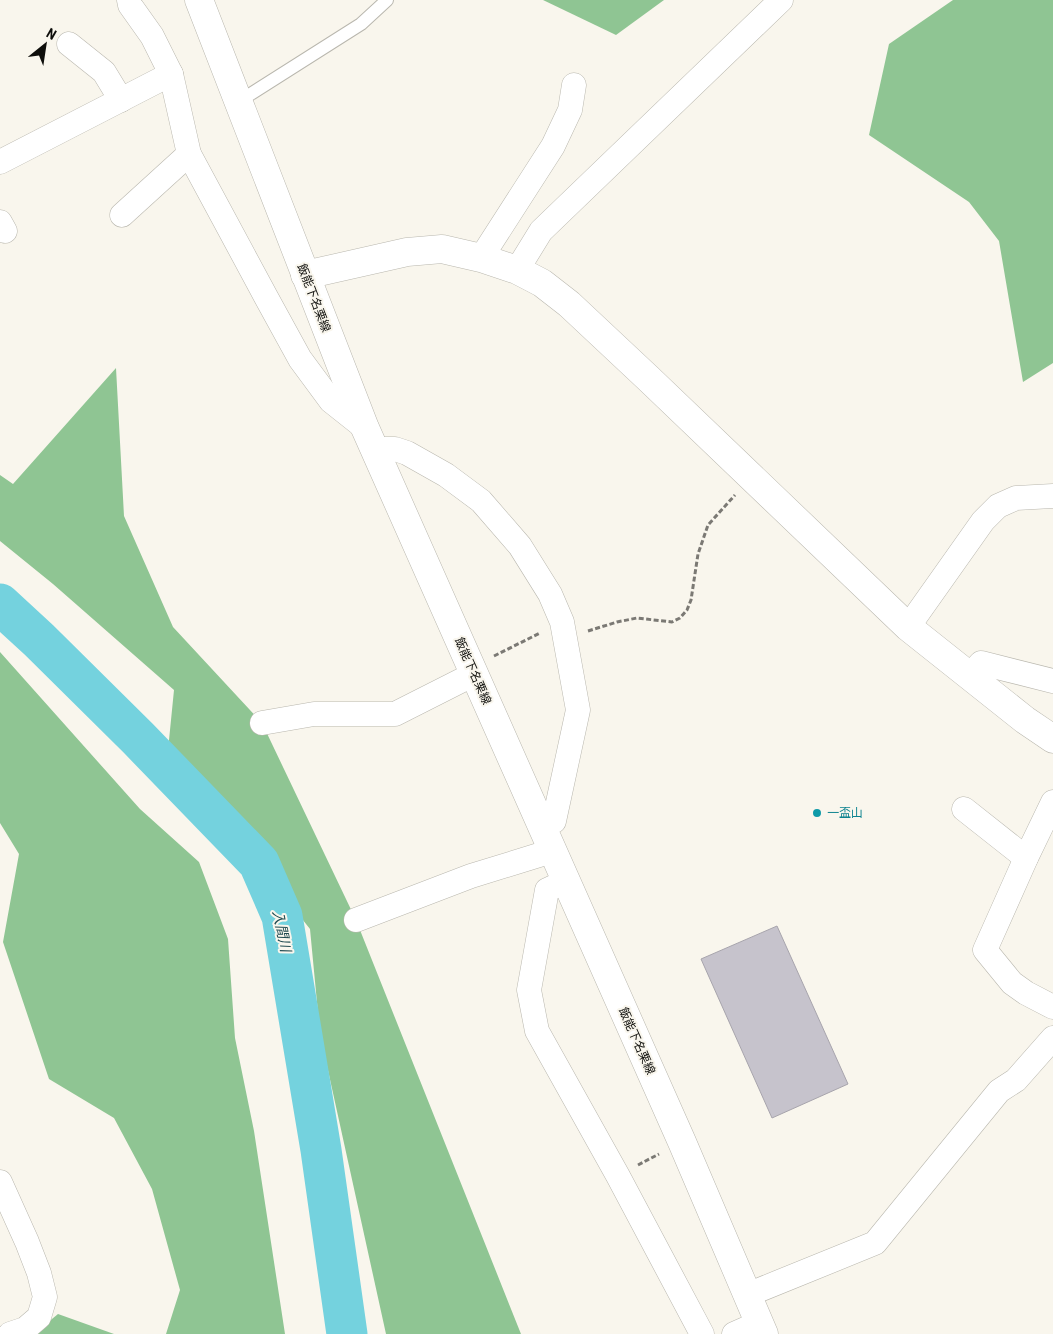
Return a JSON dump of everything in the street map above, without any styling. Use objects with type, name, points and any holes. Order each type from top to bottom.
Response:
[{"type":"main road","name":"飯能下名栗線","points":[[199,0],[369,438],[682,1142],[762,1329]]},
{"type":"main road","points":[[305,275],[407,252],[442,249],[482,258],[517,270],[542,283],[569,304],[908,627],[1025,720],[1053,739]]},
{"type":"street","points":[[129,0],[130,5],[152,36],[171,74],[189,154],[300,358],[331,401],[369,438],[407,453],[446,475],[482,501],[520,546],[550,594],[564,630],[578,710],[554,821],[541,827]]},
{"type":"street","points":[[517,270],[541,231],[781,0]]},
{"type":"street","points":[[68,44],[104,72],[122,100]]},
{"type":"street","points":[[0,162],[171,74]]},
{"type":"street","points":[[482,258],[553,146],[570,110],[574,85]]},
{"type":"street","points":[[122,215],[189,154]]},
{"type":"street","points":[[908,627],[982,521],[998,506],[1016,498],[1053,496]]},
{"type":"street","points":[[969,676],[981,663],[1053,681]]},
{"type":"street","points":[[262,723],[314,714],[395,714],[473,671]]},
{"type":"street","points":[[1053,802],[985,950],[1012,983],[1026,993],[1053,1007]]},
{"type":"street","points":[[964,809],[1026,858]]},
{"type":"street","points":[[356,920],[471,876],[552,851]]},
{"type":"street","points":[[566,881],[547,890],[529,990],[536,1031],[618,1176],[702,1334]]},
{"type":"street","points":[[747,1295],[875,1243],[999,1091],[1016,1080],[1053,1038]]},
{"type":"street","points":[[0,1182],[39,1273],[45,1297],[38,1317],[25,1329],[10,1334]]},
{"type":"street","points":[[734,1334],[762,1329]]},
{"type":"lane","points":[[238,102],[361,24],[387,0]]},
{"type":"path","points":[[473,671],[564,630],[637,618],[672,622],[680,618],[687,610],[691,600],[698,554],[708,525],[751,478]]},
{"type":"path","points":[[618,1176],[682,1142]]},
{"type":"green space","points":[[543,0],[664,0],[616,35]]},
{"type":"green space","points":[[953,0],[1053,0],[1053,363],[1023,382],[999,241],[969,202],[869,135],[889,44]]},
{"type":"green space","points":[[116,368],[124,516],[173,627],[262,723],[356,920],[521,1334],[386,1334],[320,1034],[310,929],[168,750],[174,690],[53,584],[0,541],[0,475],[13,484]]},
{"type":"green space","points":[[0,652],[140,809],[199,862],[228,939],[235,1038],[254,1131],[285,1334],[166,1334],[180,1290],[152,1189],[114,1118],[49,1079],[3,942],[19,854],[0,823]]},
{"type":"green space","points":[[58,1314],[114,1334],[34,1334]]},
{"type":"building","points":[[777,926],[848,1084],[772,1118],[701,959]]},
{"type":"waterway","name":"入間川","points":[[0,604],[138,738],[259,863],[282,916],[321,1150],[347,1334]]},
{"type":"place","name":"一盃山","points":[[817,813]]}]
